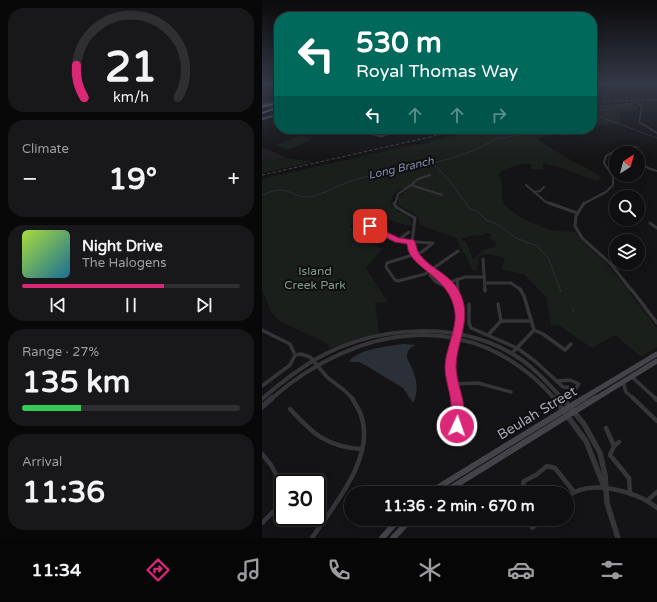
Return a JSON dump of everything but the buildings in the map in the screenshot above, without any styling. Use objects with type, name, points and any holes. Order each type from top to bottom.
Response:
[{"type":"main road","points":[[262,119],[274,115]]},
{"type":"main road","name":"Beulah Street","points":[[440,486],[657,354]]},
{"type":"main road","name":"Beulah Street","points":[[454,486],[657,361]]},
{"type":"main road","points":[[382,538],[393,526]]},
{"type":"main road","points":[[393,538],[404,526]]},
{"type":"street","points":[[642,108],[639,122],[657,133]]},
{"type":"street","points":[[371,134],[380,136],[391,134]]},
{"type":"street","points":[[609,154],[606,156],[604,163],[609,171]]},
{"type":"street","points":[[645,166],[657,171]]},
{"type":"street","points":[[430,175],[418,179],[411,184],[394,198],[394,202],[396,207],[415,218],[416,229],[412,241],[414,254],[420,261],[448,283],[455,292],[460,310],[461,320],[451,361],[458,412],[453,444]]},
{"type":"street","points":[[613,182],[613,185],[606,192],[586,201],[577,213],[575,223],[580,235],[610,264],[657,323]]},
{"type":"street","points":[[411,184],[442,195]]},
{"type":"street","points":[[526,185],[539,198],[551,205],[577,213]]},
{"type":"street","points":[[534,192],[540,191],[544,188]]},
{"type":"street","points":[[650,223],[657,228]]},
{"type":"street","points":[[378,231],[398,241],[433,243],[422,252],[387,263],[386,267],[395,280],[402,281],[432,270],[458,251]]},
{"type":"street","points":[[398,241],[409,232]]},
{"type":"street","points":[[483,259],[485,291]]},
{"type":"street","points":[[430,275],[440,285],[468,277],[484,277]]},
{"type":"street","points":[[457,280],[458,290]]},
{"type":"street","points":[[485,283],[510,283],[515,285],[526,299],[529,321],[534,330],[543,334],[566,350],[571,344]]},
{"type":"street","points":[[469,304],[469,323],[471,328],[516,348],[536,362],[563,387],[576,388],[579,384],[570,380],[557,381]]},
{"type":"street","points":[[498,304],[501,321]]},
{"type":"street","points":[[460,310],[469,309]]},
{"type":"street","points":[[488,335],[501,321],[529,321]]},
{"type":"street","points":[[262,330],[290,344],[295,355]]},
{"type":"street","points":[[512,353],[534,330]]},
{"type":"street","points":[[262,399],[290,375],[348,350],[385,339],[421,336],[457,336],[476,338],[512,353],[538,373],[566,409]]},
{"type":"street","points":[[457,336],[483,346],[512,360],[532,375],[571,414],[589,446],[599,481],[605,489],[608,509],[618,538]]},
{"type":"street","points":[[295,355],[307,354],[329,378],[345,390],[357,406],[363,429],[362,449],[352,477],[326,516]]},
{"type":"street","points":[[262,386],[290,365],[295,355]]},
{"type":"street","points":[[262,407],[280,390],[315,363]]},
{"type":"street","points":[[632,377],[657,400]]},
{"type":"street","points":[[623,382],[626,392],[657,421]]},
{"type":"street","points":[[453,384],[478,383],[511,392]]},
{"type":"street","points":[[290,409],[311,432],[324,442],[341,448],[362,449]]},
{"type":"street","points":[[606,428],[617,444],[610,455],[629,478],[630,492]]},
{"type":"street","points":[[262,454],[276,474]]},
{"type":"street","points":[[524,486],[524,481],[536,475],[548,466],[554,468],[569,486]]},
{"type":"street","points":[[574,492],[579,488],[591,487],[630,492],[648,500],[657,508]]},
{"type":"street","points":[[648,500],[657,492]]},
{"type":"street","points":[[262,522],[274,511]]},
{"type":"street","points":[[312,538],[319,526]]},
{"type":"shaded area","points":[[262,147],[288,158],[262,162]]},
{"type":"shaded area","points":[[403,344],[416,345],[409,350],[407,356],[415,375],[417,386],[413,403],[403,388],[359,362],[349,362],[358,354],[365,351]]},
{"type":"green space","points":[[597,108],[637,108],[636,111],[621,111],[621,123],[597,125]]},
{"type":"green space","name":"Island Creek Park","points":[[460,134],[553,134],[537,139],[567,158],[599,175],[601,179],[597,181],[559,167],[543,164],[543,169],[531,169],[531,164],[517,165],[498,175],[502,182],[503,201],[510,210],[536,225],[550,230],[575,232],[582,241],[609,266],[609,270],[612,270],[657,328],[657,347],[641,357],[615,335],[592,348],[560,326],[551,325],[546,297],[525,275],[501,269],[505,258],[489,254],[479,256],[477,271],[473,270],[456,238],[420,225],[418,217],[412,212],[398,205],[397,198],[405,191],[401,189],[392,196],[391,204],[396,210],[409,218],[413,225],[402,224],[387,218],[370,216],[356,221],[349,226],[363,239],[382,249],[366,268],[388,302],[375,302],[379,333],[330,349],[327,343],[279,321],[271,311],[262,289],[262,179],[403,147],[427,143]],"holes":[[[486,233],[492,234],[489,238],[496,242],[495,247],[482,250],[473,260],[467,243],[461,239],[483,235]]]},
{"type":"green space","points":[[553,134],[571,134],[566,136]]},
{"type":"green space","points":[[301,135],[312,140],[287,150],[276,145]]},
{"type":"green space","points":[[288,158],[313,162],[262,173],[262,162]]},
{"type":"waterway","name":"Long Branch","points":[[597,112],[612,108]]},
{"type":"waterway","points":[[597,116],[657,138]]},
{"type":"waterway","name":"Long Branch","points":[[262,195],[280,190],[305,197],[315,196],[352,181],[447,159],[481,147],[497,138],[520,134]]},
{"type":"waterway","points":[[433,163],[452,184],[470,209],[477,211],[486,220],[497,224],[516,238],[537,246],[549,259],[561,292]]},
{"type":"waterway","points":[[572,308],[574,312]]},
{"type":"railway","points":[[262,175],[443,134]]},
{"type":"route","points":[[370,226],[398,241],[412,241],[412,249],[418,259],[448,283],[455,292],[461,314],[461,320],[452,352],[450,367],[458,404],[457,426]]}]
